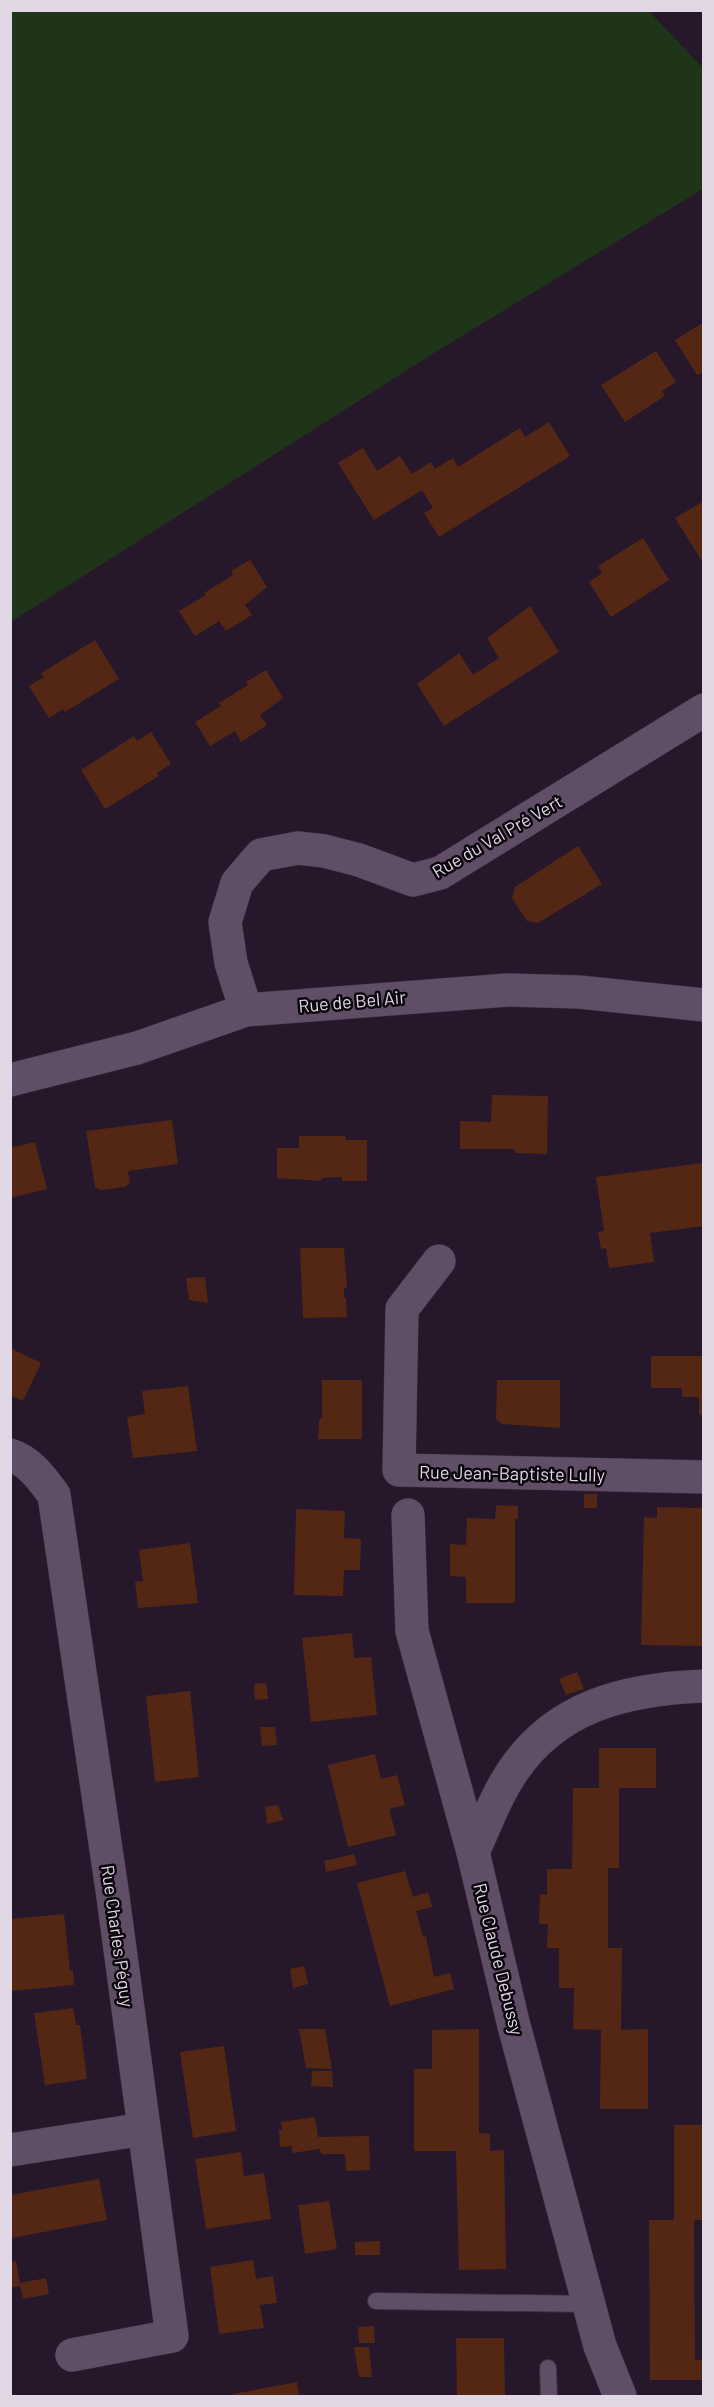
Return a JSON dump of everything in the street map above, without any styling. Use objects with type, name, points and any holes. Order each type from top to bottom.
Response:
[{"type":"street","name":"Rue du Val Pré Vert","points":[[246,1010],[231,963],[225,922],[237,882],[261,855],[298,848],[324,851],[359,860],[413,880],[440,873],[704,710]]},
{"type":"street","name":"Rue de Bel Air","points":[[10,1080],[137,1048],[246,1010],[508,990],[579,992],[704,1005]]},
{"type":"street","name":"Rue Jean-Baptiste Lully","points":[[439,1262],[402,1309],[399,1470],[704,1477]]},
{"type":"street","name":"Rue Charles Péguy","points":[[10,1455],[18,1457],[39,1475],[54,1495],[113,1897],[172,2337],[72,2355]]},
{"type":"street","name":"Rue Claude Debussy","points":[[408,1515],[412,1631],[473,1852],[513,2022],[600,2346],[620,2397]]},
{"type":"street","points":[[473,1852],[508,1778],[530,1748],[556,1725],[590,1706],[633,1693],[704,1686]]},
{"type":"street","points":[[10,2150],[144,2129]]},
{"type":"lane","points":[[376,2301],[589,2304]]},
{"type":"lane","points":[[548,2368],[549,2397]]},
{"type":"green space","points":[[11,10],[649,11],[703,68],[703,189],[434,353],[11,622]]},
{"type":"building","points":[[704,322],[704,372],[697,375],[675,340]]},
{"type":"building","points":[[656,351],[676,382],[662,391],[665,396],[625,422],[601,385]]},
{"type":"building","points":[[549,422],[570,456],[439,537],[424,513],[433,508],[422,490],[374,520],[338,463],[363,448],[377,471],[400,456],[412,474],[431,462],[435,469],[453,458],[458,467],[520,428],[525,437]]},
{"type":"building","points":[[704,501],[704,560],[702,561],[675,518]]},
{"type":"building","points":[[643,538],[669,580],[611,617],[589,582],[602,573],[598,566]]},
{"type":"building","points":[[250,560],[267,587],[245,605],[252,615],[226,631],[219,621],[195,636],[179,611],[206,595],[204,593],[233,575],[231,571]]},
{"type":"building","points":[[530,606],[559,652],[444,726],[417,684],[459,653],[473,675],[499,658],[487,638]]},
{"type":"building","points":[[95,640],[119,679],[65,712],[63,709],[49,718],[29,686],[44,677],[41,673]]},
{"type":"building","points":[[266,670],[283,698],[260,715],[267,725],[241,742],[235,731],[210,746],[195,722],[221,706],[219,703],[248,685],[246,682]]},
{"type":"building","points":[[151,732],[171,764],[157,773],[159,776],[105,809],[81,770],[134,736],[137,741]]},
{"type":"building","points":[[578,846],[602,884],[538,923],[527,921],[512,898],[515,887]]},
{"type":"building","points":[[492,1095],[548,1096],[547,1154],[515,1153],[515,1149],[460,1149],[460,1121],[491,1122]]},
{"type":"building","points":[[172,1120],[178,1164],[128,1171],[130,1183],[125,1187],[101,1190],[95,1187],[86,1131]]},
{"type":"building","points":[[299,1136],[345,1136],[346,1140],[367,1140],[367,1181],[342,1181],[342,1177],[322,1178],[321,1181],[277,1178],[277,1148],[299,1148]]},
{"type":"building","points":[[35,1142],[47,1189],[10,1198],[10,1148]]},
{"type":"building","points":[[702,1163],[704,1226],[650,1233],[654,1262],[609,1268],[606,1248],[601,1249],[598,1232],[604,1231],[596,1177]]},
{"type":"building","points":[[300,1248],[344,1248],[347,1288],[344,1288],[344,1298],[346,1298],[347,1317],[303,1318]]},
{"type":"building","points":[[205,1277],[208,1303],[189,1300],[186,1278]]},
{"type":"building","points":[[10,1348],[41,1363],[23,1401],[10,1395]]},
{"type":"building","points":[[651,1356],[704,1356],[704,1416],[699,1415],[699,1397],[682,1397],[682,1388],[651,1388]]},
{"type":"building","points":[[322,1380],[362,1380],[362,1439],[318,1439],[319,1421],[322,1417]]},
{"type":"building","points":[[497,1380],[560,1380],[560,1428],[502,1424],[496,1419]]},
{"type":"building","points":[[188,1386],[197,1451],[133,1458],[127,1417],[145,1414],[142,1391]]},
{"type":"building","points":[[584,1494],[597,1494],[597,1508],[584,1508]]},
{"type":"building","points":[[496,1505],[518,1506],[518,1519],[515,1519],[515,1603],[466,1603],[466,1577],[450,1576],[450,1544],[466,1545],[467,1518],[495,1519]]},
{"type":"building","points":[[657,1507],[704,1508],[704,1646],[641,1645],[644,1517],[657,1518]]},
{"type":"building","points":[[296,1509],[345,1511],[344,1538],[361,1539],[360,1570],[344,1570],[343,1596],[294,1595]]},
{"type":"building","points":[[190,1543],[198,1603],[138,1608],[135,1582],[143,1581],[139,1550]]},
{"type":"building","points":[[352,1633],[354,1658],[371,1657],[377,1715],[311,1722],[302,1638]]},
{"type":"building","points":[[577,1672],[584,1689],[566,1695],[559,1679]]},
{"type":"building","points":[[266,1683],[268,1699],[255,1700],[254,1684]]},
{"type":"building","points":[[190,1691],[199,1777],[155,1782],[146,1696]]},
{"type":"building","points":[[260,1727],[275,1727],[277,1745],[262,1746]]},
{"type":"building","points":[[599,1748],[656,1748],[656,1788],[619,1788],[619,1868],[608,1868],[608,1948],[622,1948],[621,2030],[648,2029],[648,2109],[600,2109],[601,2030],[573,2029],[574,1988],[559,1988],[559,1948],[547,1948],[548,1924],[539,1924],[540,1894],[547,1895],[547,1869],[572,1869],[573,1788],[599,1788]]},
{"type":"building","points":[[375,1754],[381,1779],[397,1775],[405,1805],[389,1809],[396,1835],[348,1847],[328,1765]]},
{"type":"building","points":[[278,1805],[283,1820],[267,1824],[265,1807]]},
{"type":"building","points":[[354,1854],[357,1865],[326,1872],[324,1861]]},
{"type":"building","points":[[405,1871],[413,1897],[428,1892],[432,1907],[416,1911],[423,1937],[426,1936],[434,1977],[450,1973],[454,1989],[390,2006],[357,1883]]},
{"type":"building","points":[[64,1914],[70,1971],[73,1970],[74,1985],[10,1991],[10,1919]]},
{"type":"building","points":[[304,1966],[308,1984],[293,1988],[290,1969]]},
{"type":"building","points":[[73,2008],[76,2025],[80,2025],[87,2079],[45,2085],[34,2013]]},
{"type":"building","points":[[299,2029],[325,2029],[332,2069],[306,2068]]},
{"type":"building","points":[[479,2029],[479,2133],[490,2134],[490,2151],[504,2150],[506,2269],[459,2270],[456,2151],[414,2151],[414,2069],[432,2069],[432,2030]]},
{"type":"building","points":[[224,2046],[236,2131],[193,2138],[180,2052]]},
{"type":"building","points":[[312,2071],[332,2071],[333,2087],[311,2086]]},
{"type":"building","points":[[315,2117],[318,2137],[369,2136],[370,2170],[346,2171],[345,2154],[321,2154],[320,2149],[292,2153],[292,2146],[280,2147],[281,2122]]},
{"type":"building","points":[[674,2125],[704,2125],[704,2220],[694,2220],[695,2360],[704,2360],[704,2380],[650,2380],[649,2220],[674,2220]]},
{"type":"building","points":[[241,2152],[244,2176],[264,2173],[271,2219],[206,2229],[195,2159]]},
{"type":"building","points":[[99,2179],[107,2220],[12,2238],[10,2195]]},
{"type":"building","points":[[329,2201],[337,2249],[305,2254],[298,2205]]},
{"type":"building","points":[[380,2241],[380,2255],[355,2255],[355,2242]]},
{"type":"building","points":[[253,2260],[256,2279],[273,2276],[277,2303],[260,2305],[264,2328],[219,2334],[210,2267]]},
{"type":"building","points":[[16,2261],[20,2283],[46,2278],[49,2294],[23,2299],[20,2286],[10,2288],[10,2262]]},
{"type":"building","points":[[374,2326],[375,2343],[359,2343],[358,2327]]},
{"type":"building","points":[[456,2338],[504,2338],[505,2396],[457,2396]]},
{"type":"building","points":[[354,2347],[369,2347],[372,2377],[359,2377]]},
{"type":"building","points":[[297,2382],[299,2396],[234,2396],[233,2394]]}]
